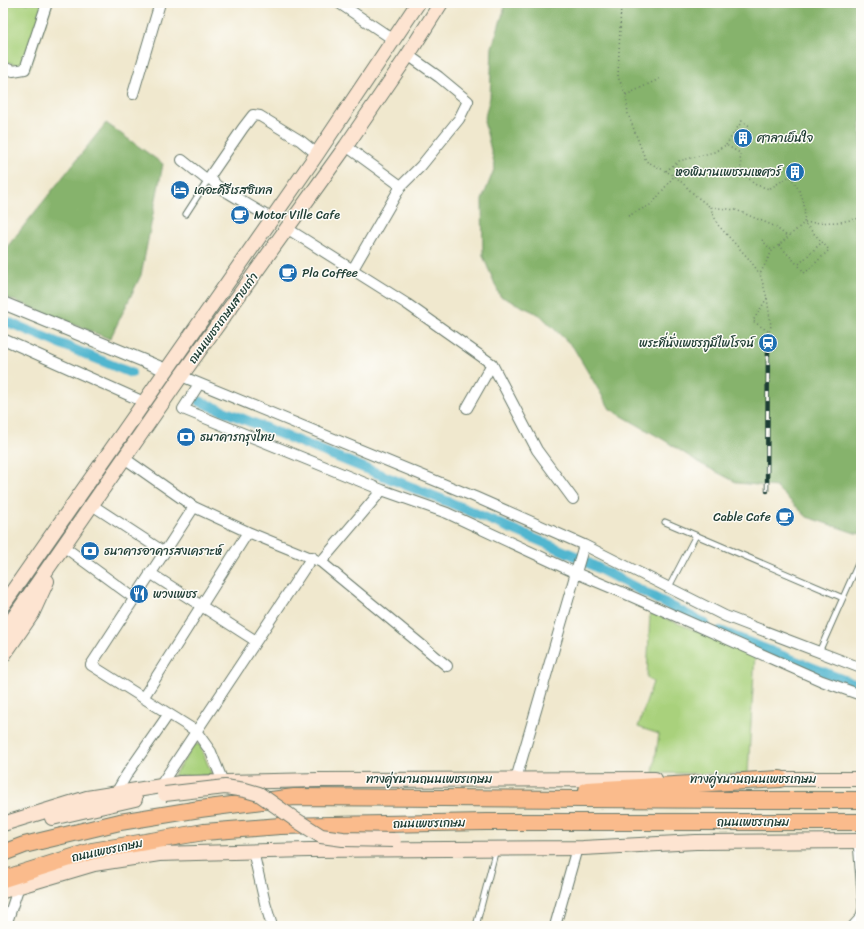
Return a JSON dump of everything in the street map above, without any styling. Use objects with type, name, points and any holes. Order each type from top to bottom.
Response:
[{"type":"highway","points":[[425,798],[780,779]]},
{"type":"highway","name":"ถนนเพชรเกษม","points":[[3,853],[24,845],[120,822],[200,809],[294,798],[861,800]]},
{"type":"highway","name":"ถนนเพชรเกษม","points":[[3,879],[92,851],[204,832],[280,826],[486,822],[861,822]]},
{"type":"main road","name":"ถนนเพชรเกษมสายเก่า","points":[[3,605],[317,154],[418,3]]},
{"type":"main road","name":"ถนนเพชรเกษมสายเก่า","points":[[3,633],[181,376],[346,146],[408,55],[441,3]]},
{"type":"main road","points":[[3,656],[32,614],[63,546]]},
{"type":"main road","name":"ทางคู่ขนานถนนเพชรเกษม","points":[[3,824],[87,798],[116,793],[162,790],[180,783],[320,780],[861,779]]},
{"type":"main road","points":[[3,834],[42,820],[162,790],[225,787],[259,794],[321,836],[343,839],[630,842],[858,841]]},
{"type":"main road","points":[[3,891],[94,864],[159,854],[253,851],[577,848],[696,842]]},
{"type":"street","points":[[3,67],[13,71],[25,69],[47,3]]},
{"type":"street","points":[[133,94],[160,3]]},
{"type":"street","points":[[339,3],[394,40]]},
{"type":"street","points":[[353,269],[401,186],[421,166],[459,119],[468,101],[439,77],[408,55]]},
{"type":"street","points":[[210,180],[210,176],[253,115],[260,116],[301,141],[317,154]]},
{"type":"street","points":[[346,146],[401,186]]},
{"type":"street","points":[[182,160],[217,186],[272,219]]},
{"type":"street","points":[[288,228],[407,304],[492,364],[537,450],[573,499]]},
{"type":"street","points":[[3,303],[166,370]]},
{"type":"street","points":[[3,338],[144,402]]},
{"type":"street","points":[[467,408],[492,364]]},
{"type":"street","points":[[181,376],[475,497],[668,587],[725,616],[861,668]]},
{"type":"street","points":[[199,384],[183,409],[382,490],[448,513],[822,681],[861,695]]},
{"type":"street","points":[[124,458],[194,507],[248,532],[312,557],[321,562],[447,666]]},
{"type":"street","points":[[321,562],[382,490]]},
{"type":"street","points":[[92,505],[164,552]]},
{"type":"street","points":[[194,507],[91,665],[196,731],[211,752],[223,782]]},
{"type":"street","points":[[143,698],[248,532]]},
{"type":"street","points":[[63,546],[134,598]]},
{"type":"street","points":[[516,779],[584,548]]},
{"type":"street","points":[[162,790],[196,731],[312,557]]},
{"type":"street","points":[[150,573],[256,641]]},
{"type":"street","points":[[116,793],[127,774],[168,714]]},
{"type":"street","points":[[555,926],[577,848]]},
{"type":"street","points":[[253,851],[272,926]]},
{"type":"street","points":[[5,925],[19,886]]},
{"type":"lane","points":[[186,214],[210,180]]},
{"type":"lane","points":[[665,522],[843,598]]},
{"type":"lane","points":[[668,587],[696,535]]},
{"type":"lane","points":[[819,652],[861,557]]},
{"type":"lane","points":[[850,926],[860,916],[861,907],[858,841]]},
{"type":"lane","points":[[476,926],[497,848]]},
{"type":"path","points":[[621,3],[618,77],[626,95],[628,114],[646,162],[675,176],[710,207],[718,225],[749,259],[760,274],[767,298],[771,326],[768,343]]},
{"type":"path","points":[[626,95],[661,78]]},
{"type":"path","points":[[666,171],[679,160],[714,152],[726,145],[742,121],[751,127]]},
{"type":"path","points":[[726,145],[740,153],[741,170],[754,184],[769,189],[790,176],[800,191],[806,207],[804,223]]},
{"type":"path","points":[[628,216],[652,204],[675,176]]},
{"type":"path","points":[[710,207],[736,210],[774,226],[788,237]]},
{"type":"path","points":[[857,218],[861,225]]},
{"type":"path","points":[[760,274],[772,251],[804,223],[840,222],[861,218]]},
{"type":"path","points":[[779,245],[805,273],[830,250],[804,223]]},
{"type":"path","points":[[762,240],[772,251]]},
{"type":"path","points":[[798,265],[822,242]]},
{"type":"path","points":[[767,298],[753,321],[769,332]]},
{"type":"green space","points":[[3,3],[52,3],[29,70],[3,60]]},
{"type":"green space","points":[[503,3],[861,3],[861,534],[807,517],[776,487],[738,483],[701,464],[664,440],[610,409],[573,347],[540,315],[500,296],[483,256],[482,200],[495,167],[484,121],[490,97],[492,47],[504,10]]},
{"type":"green space","points":[[106,123],[163,164],[141,275],[110,339],[3,296],[3,252]]},
{"type":"green space","points":[[650,612],[755,655],[748,774],[653,773],[659,734],[638,727],[653,682],[647,678]]},
{"type":"green space","points":[[195,744],[200,745],[212,775],[173,776]]},
{"type":"waterway","points":[[3,320],[131,373]]},
{"type":"waterway","points":[[199,401],[458,506],[573,555],[705,624]]},
{"type":"waterway","points":[[720,631],[861,687]]},
{"type":"railway","points":[[767,491],[768,343]]},
{"type":"place","name":"ศาลาเย็นใจ","points":[[743,138]]},
{"type":"place","name":"หอพิมานเพชรมเหศวร์","points":[[795,172]]},
{"type":"place","name":"เดอะคีรีเรสซิเทล","points":[[180,190]]},
{"type":"place","name":"Motor Ville Cafe","points":[[240,215]]},
{"type":"place","name":"Pla Coffee","points":[[288,273]]},
{"type":"place","name":"พระที่นั่งเพชรภูมิไพโรจน์","points":[[768,343]]},
{"type":"place","name":"ธนาคารกรุงไทย","points":[[186,437]]},
{"type":"place","name":"Cable Cafe","points":[[785,517]]},
{"type":"place","name":"ธนาคารอาคารสงเคราะห์","points":[[90,551]]},
{"type":"place","name":"พวงเพชร","points":[[139,594]]}]
